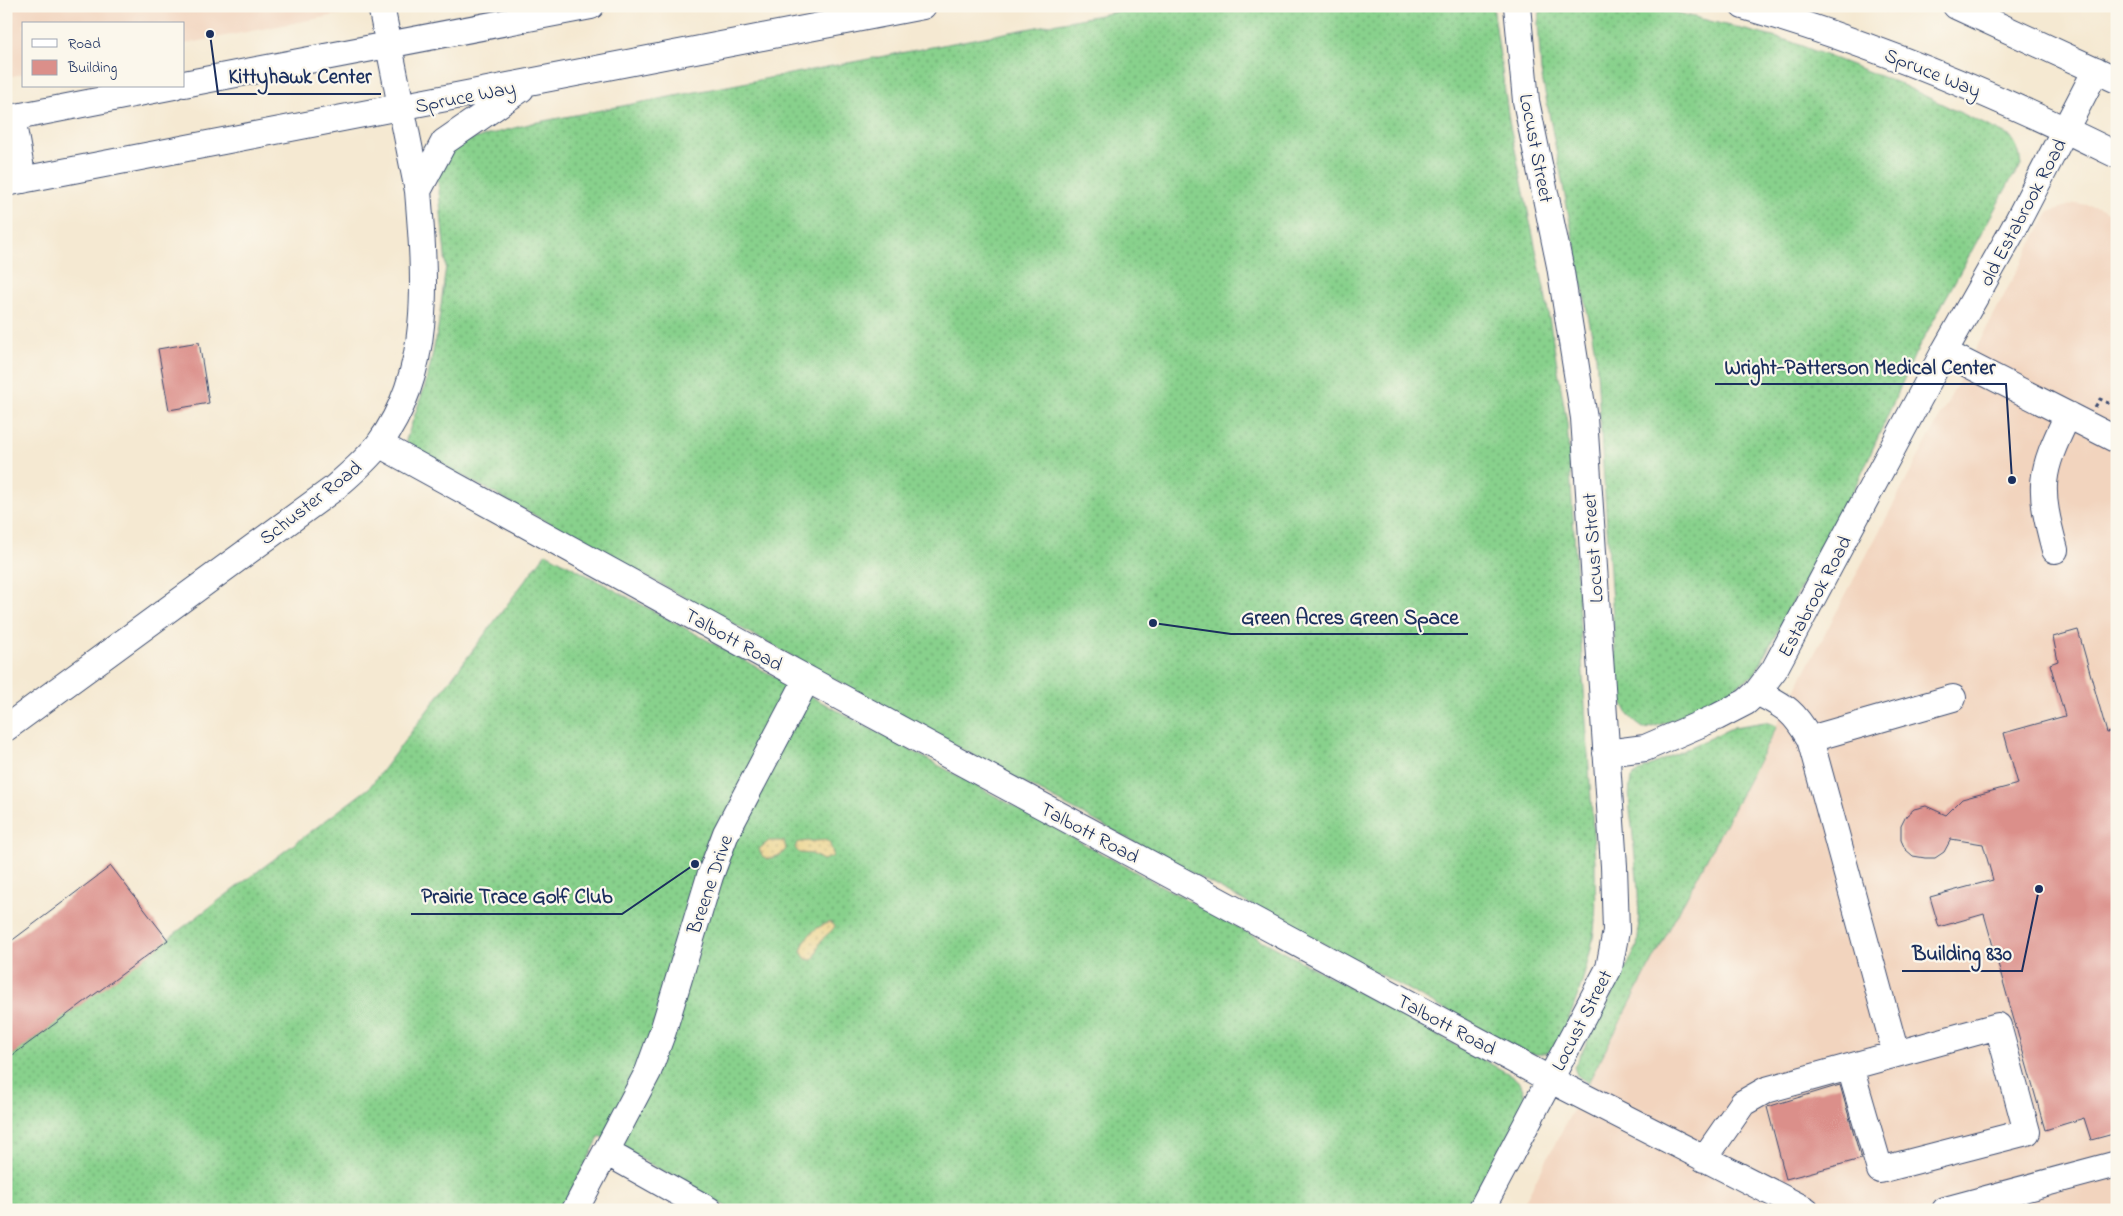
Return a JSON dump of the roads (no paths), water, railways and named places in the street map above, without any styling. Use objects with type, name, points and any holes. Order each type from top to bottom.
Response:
[{"type":"street","name":"Schuster Road","points":[[6,728],[352,473],[379,444],[398,411],[412,377],[421,344],[423,326],[418,191],[381,6]]},
{"type":"street","points":[[185,84],[591,6]]},
{"type":"street","name":"Spruce Way","points":[[15,182],[530,83],[894,9],[923,6]]},
{"type":"street","name":"Locust Street","points":[[1518,6],[1526,101],[1560,266],[1584,418],[1616,931],[1609,968],[1551,1080]]},
{"type":"street","name":"Spruce Way","points":[[1743,6],[1897,56],[2066,130],[2117,155]]},
{"type":"street","points":[[1956,6],[2106,75]]},
{"type":"street","name":"old Estabrook Road","points":[[1944,352],[2013,230],[2066,130],[2106,75]]},
{"type":"street","points":[[418,191],[444,142],[530,83]]},
{"type":"street","points":[[15,182],[9,118],[164,88]]},
{"type":"street","points":[[1944,352],[2079,414],[2117,440]]},
{"type":"street","name":"Estabrook Road","points":[[1606,753],[1645,748],[1718,717],[1746,702],[1757,692],[1774,670],[1944,352]]},
{"type":"street","points":[[2055,550],[2044,503],[2043,486],[2049,454],[2079,414]]},
{"type":"street","name":"Talbott Road","points":[[379,444],[807,679],[1551,1080],[1806,1210]]},
{"type":"street","name":"Breene Drive","points":[[575,1210],[648,1072],[663,1031],[710,876],[726,833],[807,679]]},
{"type":"street","points":[[1757,692],[1785,707],[1797,717],[1810,740],[1896,1054]]},
{"type":"street","points":[[1810,740],[1953,698]]},
{"type":"street","points":[[1704,1159],[1743,1103],[1766,1090],[1998,1026],[2027,1132],[1880,1170],[1850,1067]]},
{"type":"street","points":[[1481,1210],[1551,1080]]},
{"type":"street","points":[[606,1152],[709,1210]]},
{"type":"street","points":[[1945,1210],[1977,1205],[2117,1164]]},
{"type":"place","name":"Kittyhawk Center","points":[[210,34]]},
{"type":"place","name":"Wright-Patterson Medical Center","points":[[2012,480]]},
{"type":"place","name":"Green Acres Green Space","points":[[1153,623]]},
{"type":"place","name":"Prairie Trace Golf Club","points":[[695,864]]},
{"type":"place","name":"Building 830","points":[[2039,889]]}]
